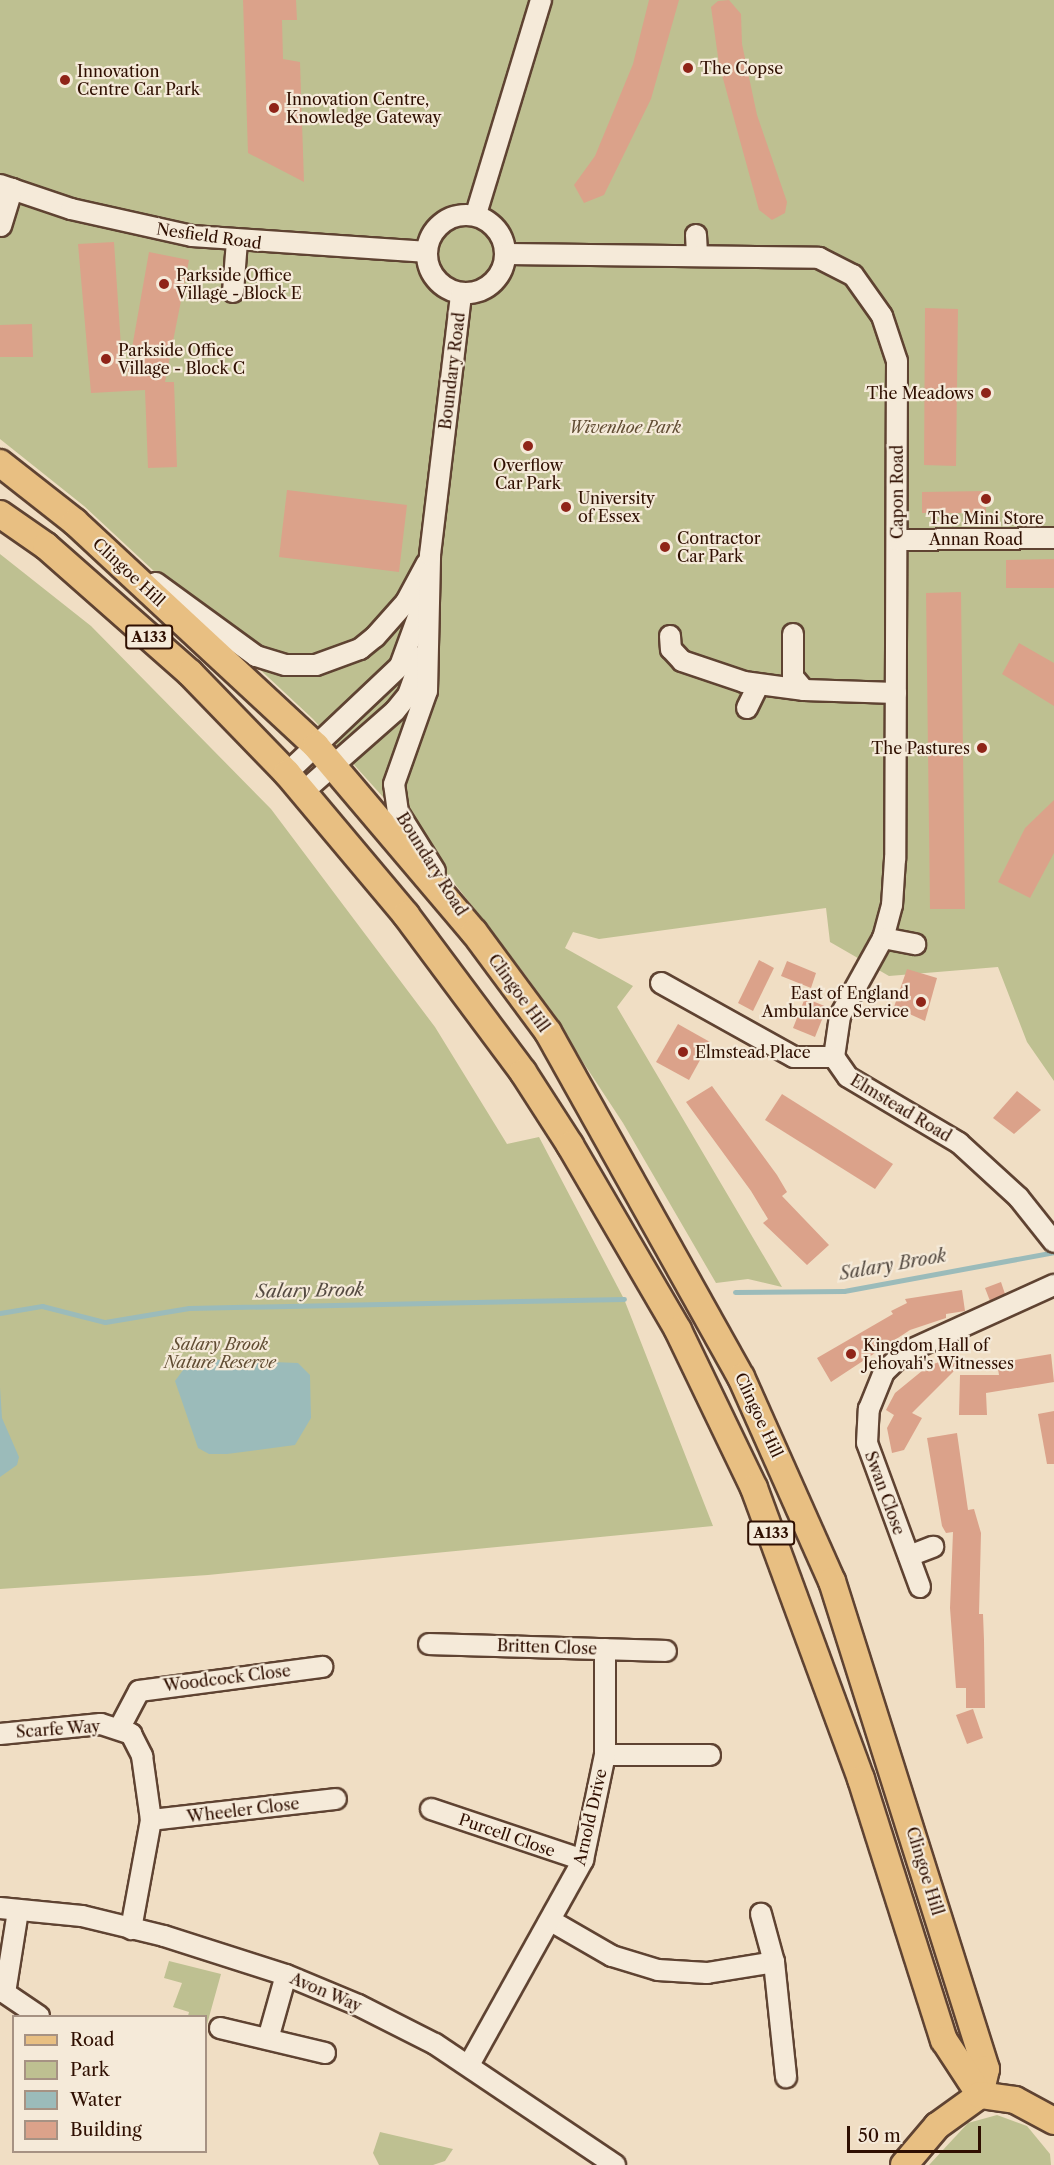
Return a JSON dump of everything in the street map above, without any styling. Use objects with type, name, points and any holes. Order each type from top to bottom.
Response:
[{"type":"main road","name":"Clingoe Hill","points":[[0,463],[75,522],[316,746],[474,932],[548,1032],[693,1285],[800,1506],[832,1581],[894,1769],[986,2069],[980,2095]]},
{"type":"main road","name":"Clingoe Hill","points":[[0,514],[46,546],[190,673],[295,782],[406,915],[523,1072],[700,1372],[754,1488],[864,1790],[944,2040],[980,2095]]},
{"type":"main road","points":[[904,2165],[937,2126],[980,2095],[1015,2100],[1054,2121]]},
{"type":"street","points":[[476,214],[541,0]]},
{"type":"street","points":[[1,226],[6,187]]},
{"type":"street","name":"Nesfield Road","points":[[6,187],[104,218],[237,241],[424,252]]},
{"type":"street","points":[[476,214],[499,231],[507,254],[497,279],[482,291],[461,294],[436,280],[424,252],[443,224],[476,214]]},
{"type":"street","points":[[696,235],[697,255]]},
{"type":"street","points":[[233,292],[237,241]]},
{"type":"street","name":"Capon Road","points":[[507,254],[819,258],[853,275],[882,316],[897,361],[895,859],[892,905],[883,938],[840,1016],[834,1057]]},
{"type":"street","name":"Boundary Road","points":[[461,294],[430,555],[428,587],[432,621],[427,691],[398,767],[394,799],[474,932]]},
{"type":"street","name":"Boundary Road","points":[[75,522],[238,646],[286,665],[316,665],[360,649],[406,602],[430,555]]},
{"type":"street","name":"Annan Road","points":[[897,540],[1054,538]]},
{"type":"street","name":"Boundary Road","points":[[295,782],[316,746],[400,666],[428,587]]},
{"type":"street","name":"Boundary Road","points":[[295,782],[334,766],[408,695],[432,621]]},
{"type":"street","points":[[794,634],[793,676],[804,690]]},
{"type":"street","points":[[670,636],[671,650],[682,661],[758,685],[804,690],[896,693]]},
{"type":"street","points":[[747,708],[758,685]]},
{"type":"street","points":[[883,938],[915,944]]},
{"type":"street","points":[[661,983],[794,1057],[834,1057]]},
{"type":"street","name":"Elmstead Road","points":[[834,1057],[848,1077],[959,1143],[1019,1198],[1053,1240]]},
{"type":"street","name":"Swan Close","points":[[920,1587],[867,1443],[869,1409],[884,1372],[904,1353],[1054,1285]]},
{"type":"street","name":"Swan Close","points":[[909,1556],[933,1546]]},
{"type":"street","name":"Britten Close","points":[[429,1644],[666,1652]]},
{"type":"street","name":"Arnold Drive","points":[[469,2065],[553,1922],[583,1860],[605,1755],[605,1649]]},
{"type":"street","name":"Woodcock Close","points":[[119,1729],[139,1691],[322,1667]]},
{"type":"street","name":"Scarfe Way","points":[[0,1734],[101,1724],[132,1734],[142,1756],[151,1821],[131,1929]]},
{"type":"street","points":[[605,1755],[710,1755]]},
{"type":"street","name":"Wheeler Close","points":[[151,1821],[336,1799]]},
{"type":"street","name":"Purcell Close","points":[[431,1809],[583,1860]]},
{"type":"street","points":[[9,1910],[2,1994],[37,2015]]},
{"type":"street","name":"Avon Way","points":[[9,1910],[82,1916],[131,1929],[286,1975],[376,2013],[469,2065],[608,2163]]},
{"type":"street","points":[[761,1914],[774,1962],[786,2077]]},
{"type":"street","points":[[553,1922],[612,1956],[658,1970],[708,1973],[774,1962]]},
{"type":"street","points":[[268,2039],[286,1975]]},
{"type":"street","points":[[220,2028],[325,2053]]},
{"type":"green space","name":"Wivenhoe Park","points":[[0,0],[1054,0],[1054,1081],[1027,1042],[998,967],[889,976],[830,942],[826,908],[599,939],[573,932],[565,948],[633,986],[617,1007],[782,1287],[748,1279],[716,1283],[623,1123],[527,977],[418,836],[313,719],[84,506],[0,439]]},
{"type":"green space","name":"Salary Brook Nature Reserve","points":[[0,554],[91,626],[271,809],[435,1027],[507,1144],[539,1137],[624,1299],[713,1526],[208,1575],[0,1589]]},
{"type":"green space","points":[[169,1961],[221,1974],[207,2024],[207,2015],[188,2015],[189,2012],[173,2007],[182,1983],[164,1978]]},
{"type":"green space","points":[[997,2115],[1027,2126],[1050,2154],[1051,2165],[929,2165],[968,2123]]},
{"type":"green space","points":[[380,2132],[453,2149],[445,2161],[433,2165],[379,2165],[373,2153]]},
{"type":"water","points":[[202,1359],[298,1363],[310,1375],[311,1418],[295,1445],[227,1454],[209,1454],[198,1448],[175,1381],[186,1366]]},
{"type":"water","points":[[0,1387],[2,1418],[19,1457],[17,1465],[0,1477]]},
{"type":"building","name":"Innovation Centre, Knowledge Gateway","points":[[243,0],[296,0],[297,20],[282,20],[283,59],[300,62],[304,182],[248,153]]},
{"type":"building","points":[[649,0],[679,0],[651,99],[604,195],[584,203],[574,185],[595,156],[633,64]]},
{"type":"building","points":[[729,0],[741,14],[742,44],[757,115],[787,202],[785,213],[772,220],[759,210],[719,64],[711,7],[718,1]]},
{"type":"building","points":[[114,242],[123,376],[127,376],[149,252],[189,260],[165,382],[174,382],[177,467],[148,468],[145,390],[91,393],[78,244]]},
{"type":"building","points":[[925,308],[958,309],[956,466],[924,465]]},
{"type":"building","points":[[32,324],[33,357],[0,357],[0,325]]},
{"type":"building","points":[[287,490],[407,505],[399,572],[279,557]]},
{"type":"building","points":[[986,491],[986,513],[922,513],[922,492]]},
{"type":"building","points":[[1054,559],[1054,588],[1006,588],[1006,560]]},
{"type":"building","points":[[961,592],[965,909],[930,909],[926,593]]},
{"type":"building","points":[[1019,643],[1054,663],[1054,706],[1002,674]]},
{"type":"building","points":[[1054,800],[1054,853],[1030,898],[998,882],[1025,828]]},
{"type":"building","points":[[759,960],[774,968],[753,1011],[738,1003]]},
{"type":"building","points":[[787,961],[816,973],[811,988],[781,976]]},
{"type":"building","name":"East of England Ambulance Service","points":[[907,969],[937,978],[925,1021],[894,1007]]},
{"type":"building","points":[[805,998],[827,1007],[815,1037],[793,1028]]},
{"type":"building","name":"Elmstead Place","points":[[678,1024],[710,1042],[689,1080],[656,1062]]},
{"type":"building","points":[[712,1086],[777,1175],[787,1192],[782,1196],[829,1245],[807,1265],[763,1223],[768,1219],[751,1191],[686,1102]]},
{"type":"building","points":[[1017,1091],[1041,1110],[1014,1134],[993,1118]]},
{"type":"building","points":[[782,1094],[893,1164],[875,1189],[765,1120]]},
{"type":"building","points":[[1001,1282],[1005,1294],[990,1301],[985,1288]]},
{"type":"building","points":[[962,1290],[965,1311],[946,1314],[946,1318],[910,1330],[831,1382],[817,1358],[893,1314],[891,1311],[907,1303],[905,1299]]},
{"type":"building","points":[[1051,1354],[1054,1382],[986,1393],[987,1415],[959,1415],[960,1375],[999,1375],[997,1363]]},
{"type":"building","points":[[953,1357],[957,1368],[912,1413],[922,1418],[904,1450],[892,1453],[887,1428],[894,1415],[886,1410],[895,1393],[928,1366]]},
{"type":"building","points":[[1054,1411],[1054,1464],[1047,1464],[1038,1414]]},
{"type":"building","points":[[957,1433],[968,1510],[974,1509],[981,1533],[979,1614],[983,1614],[985,1708],[966,1708],[966,1688],[956,1688],[950,1608],[953,1532],[946,1533],[942,1526],[927,1438]]},
{"type":"building","points":[[973,1709],[983,1738],[967,1744],[956,1715]]},
{"type":"waterway","name":"Salary Brook","points":[[735,1292],[844,1291],[1054,1252]]},
{"type":"waterway","name":"Salary Brook","points":[[0,1313],[42,1306],[105,1322],[189,1308],[624,1299]]},
{"type":"place","name":"The Copse","points":[[688,68]]},
{"type":"place","name":"Innovation Centre Car Park","points":[[65,80]]},
{"type":"place","name":"Innovation Centre, Knowledge Gateway","points":[[274,108]]},
{"type":"place","name":"Parkside Office Village - Block E","points":[[164,284]]},
{"type":"place","name":"Parkside Office Village - Block C","points":[[106,359]]},
{"type":"place","name":"The Meadows","points":[[986,393]]},
{"type":"place","name":"Overflow Car Park","points":[[528,446]]},
{"type":"place","name":"The Mini Store","points":[[986,499]]},
{"type":"place","name":"University of Essex","points":[[566,507]]},
{"type":"place","name":"Contractor Car Park","points":[[665,547]]},
{"type":"place","name":"The Pastures","points":[[982,748]]},
{"type":"place","name":"East of England Ambulance Service","points":[[921,1002]]},
{"type":"place","name":"Elmstead Place","points":[[683,1052]]},
{"type":"place","name":"Kingdom Hall of Jehovah's Witnesses","points":[[851,1354]]}]
